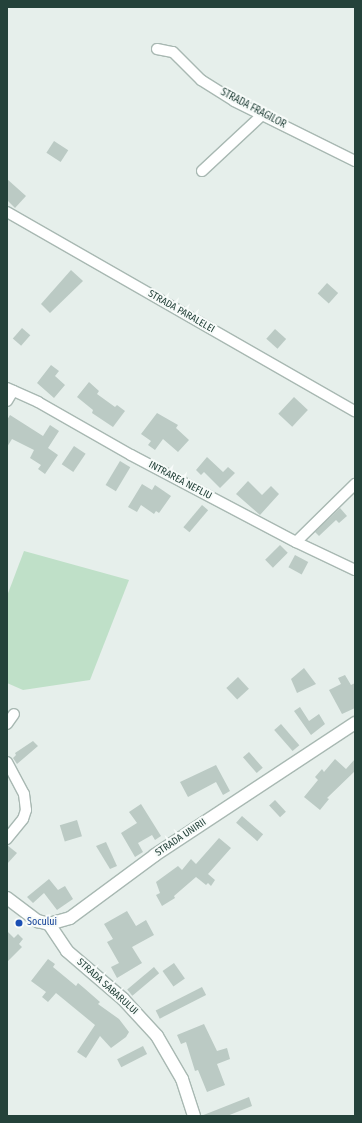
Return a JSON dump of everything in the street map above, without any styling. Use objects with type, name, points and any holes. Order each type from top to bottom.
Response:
[{"type":"main road","name":"STRADA UNIRII","points":[[49,924],[70,918],[162,851],[355,723]]},
{"type":"main road","points":[[7,898],[28,916],[49,924]]},
{"type":"main road","name":"STRADA SABARULUI","points":[[49,924],[67,951],[123,999],[157,1036],[182,1079],[194,1116]]},
{"type":"street","name":"STRADA FRAGILOR","points":[[157,49],[173,52],[201,80],[234,101],[355,161]]},
{"type":"street","points":[[202,171],[262,115]]},
{"type":"street","name":"STRADA PARALELEI","points":[[7,212],[355,411]]},
{"type":"street","points":[[7,401],[10,389]]},
{"type":"street","name":"INTRAREA NEFLIU","points":[[10,389],[296,542],[355,570]]},
{"type":"street","points":[[296,542],[355,484]]},
{"type":"street","points":[[7,724],[14,714]]},
{"type":"street","points":[[7,762],[24,794],[26,810],[23,819],[7,839]]},
{"type":"green space","points":[[24,551],[129,580],[90,680],[23,690],[7,683],[7,596]]},
{"type":"building","points":[[54,141],[68,150],[61,162],[46,153]]},
{"type":"building","points":[[7,179],[26,196],[15,208],[7,200]]},
{"type":"building","points":[[71,270],[83,281],[50,313],[41,304]]},
{"type":"building","points":[[327,283],[338,293],[329,303],[318,293]]},
{"type":"building","points":[[22,328],[30,335],[21,346],[13,339]]},
{"type":"building","points":[[275,329],[286,339],[277,349],[266,339]]},
{"type":"building","points":[[51,365],[59,371],[55,376],[65,385],[54,398],[37,383]]},
{"type":"building","points":[[89,382],[99,391],[97,394],[115,407],[117,405],[125,411],[113,427],[92,413],[93,410],[77,397]]},
{"type":"building","points":[[294,397],[308,410],[292,427],[278,414]]},
{"type":"building","points":[[157,413],[178,425],[176,428],[189,440],[178,452],[163,439],[155,450],[148,445],[151,441],[141,434]]},
{"type":"building","points":[[10,415],[43,436],[50,425],[59,431],[48,448],[58,455],[45,474],[38,469],[41,465],[30,458],[34,450],[12,439],[7,447],[7,420]]},
{"type":"building","points":[[74,446],[86,454],[73,472],[62,464]]},
{"type":"building","points":[[207,457],[223,472],[228,467],[235,473],[220,488],[204,472],[201,475],[196,470]]},
{"type":"building","points":[[120,461],[130,467],[116,491],[106,485]]},
{"type":"building","points":[[248,481],[262,495],[271,486],[279,494],[260,515],[236,494]]},
{"type":"building","points":[[142,484],[152,490],[155,485],[171,496],[159,513],[156,511],[154,514],[141,505],[137,512],[128,507]]},
{"type":"building","points":[[202,505],[208,510],[189,532],[183,527]]},
{"type":"building","points":[[340,508],[347,516],[339,523],[336,520],[319,536],[315,532]]},
{"type":"building","points":[[280,545],[288,553],[273,568],[265,560]]},
{"type":"building","points":[[295,555],[308,562],[302,574],[288,567]]},
{"type":"building","points":[[304,668],[316,684],[297,693],[291,679]]},
{"type":"building","points":[[345,675],[351,685],[355,683],[355,708],[342,714],[329,690],[341,684],[338,678]]},
{"type":"building","points":[[238,677],[249,689],[237,700],[226,688]]},
{"type":"building","points":[[300,707],[309,721],[319,714],[325,724],[311,735],[294,711]]},
{"type":"building","points":[[281,724],[299,745],[293,751],[274,730]]},
{"type":"building","points":[[33,741],[38,746],[17,764],[13,758],[16,755],[15,753]]},
{"type":"building","points":[[249,752],[263,768],[257,773],[243,757]]},
{"type":"building","points":[[335,759],[346,769],[355,759],[355,771],[327,798],[329,799],[320,810],[304,797],[318,780],[315,777],[322,769],[324,772]]},
{"type":"building","points":[[216,765],[230,791],[223,795],[216,782],[188,797],[180,782]]},
{"type":"building","points":[[275,800],[286,812],[280,817],[269,805]]},
{"type":"building","points":[[141,804],[161,836],[155,840],[152,835],[138,843],[143,852],[135,857],[121,833],[137,823],[129,812]]},
{"type":"building","points":[[242,816],[263,834],[257,841],[236,823]]},
{"type":"building","points":[[77,820],[82,836],[65,842],[60,825]]},
{"type":"building","points":[[219,838],[231,848],[208,874],[215,880],[211,886],[208,883],[206,885],[196,877],[174,896],[175,898],[162,906],[156,895],[160,893],[156,882],[178,866],[182,870],[191,859],[196,864]]},
{"type":"building","points":[[106,842],[117,866],[110,869],[96,846]]},
{"type":"building","points":[[7,845],[17,853],[7,864]]},
{"type":"building","points":[[49,879],[58,890],[65,886],[73,899],[57,910],[44,893],[33,903],[27,897]]},
{"type":"building","points":[[127,911],[136,926],[146,920],[154,935],[132,947],[142,963],[117,978],[111,967],[119,963],[107,942],[113,939],[104,924]]},
{"type":"building","points":[[7,931],[14,938],[18,934],[23,939],[19,944],[22,947],[7,962]]},
{"type":"building","points":[[48,959],[55,964],[53,967],[76,986],[78,983],[100,1002],[98,1004],[119,1019],[129,1032],[126,1037],[111,1048],[100,1036],[86,1058],[77,1052],[95,1025],[56,993],[48,1002],[42,997],[46,992],[31,981]]},
{"type":"building","points":[[174,963],[185,979],[173,987],[163,971]]},
{"type":"building","points":[[154,967],[159,973],[132,996],[127,989]]},
{"type":"building","points":[[202,987],[206,995],[160,1019],[156,1011]]},
{"type":"building","points":[[204,1024],[217,1051],[227,1048],[230,1059],[217,1064],[225,1085],[207,1092],[198,1070],[195,1071],[186,1042],[181,1044],[177,1035]]},
{"type":"building","points":[[143,1046],[147,1054],[121,1067],[117,1059]]},
{"type":"building","points":[[249,1097],[252,1106],[227,1116],[201,1116]]},
{"type":"place","name":"Socului","points":[[19,923]]}]
